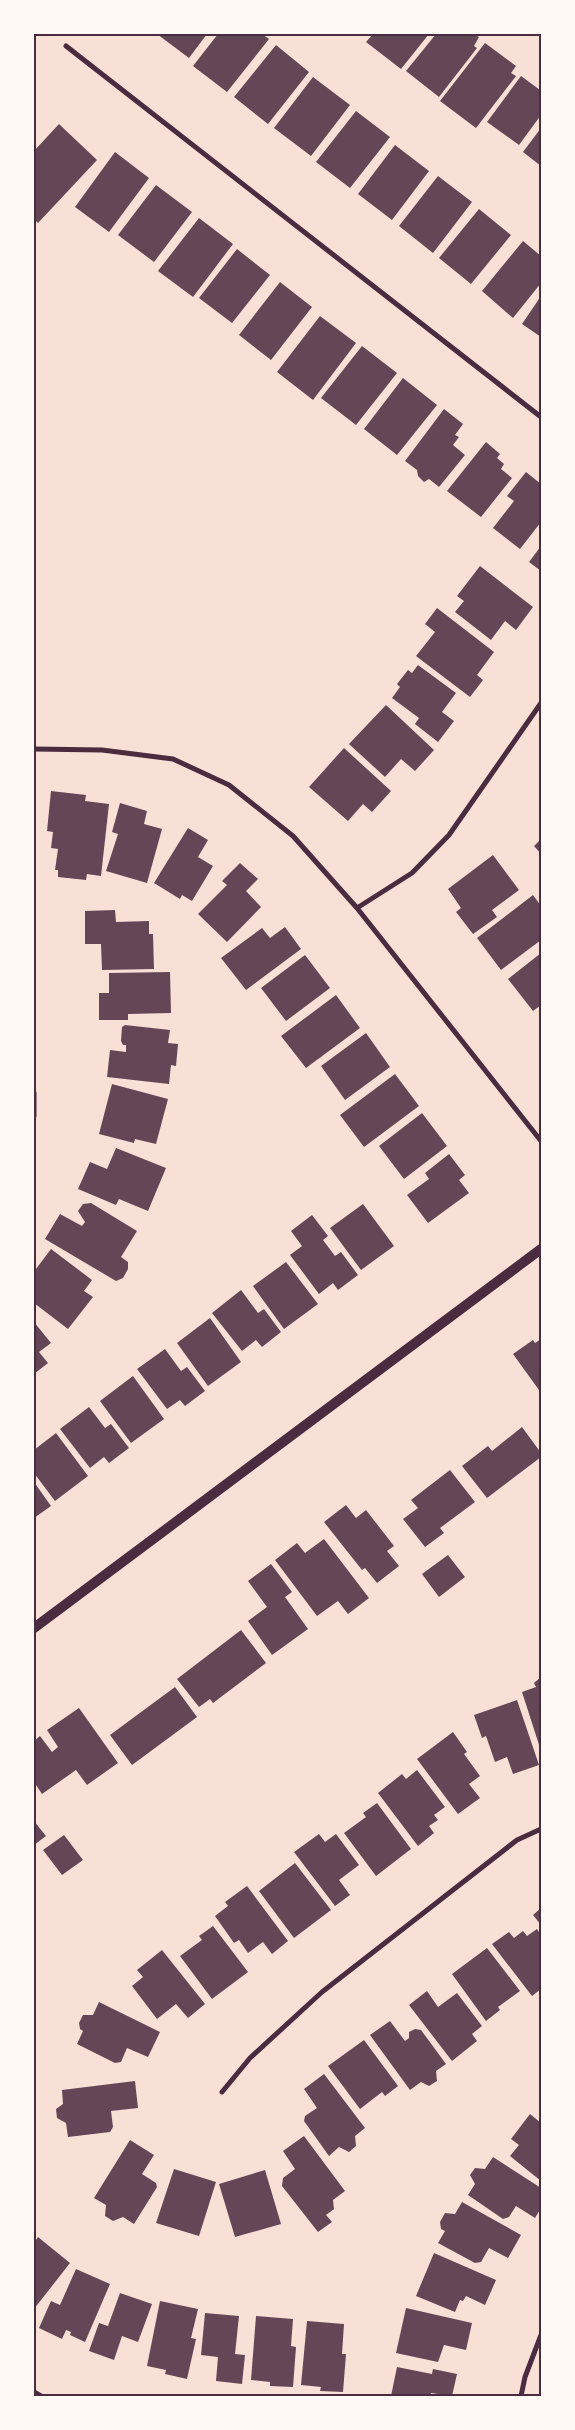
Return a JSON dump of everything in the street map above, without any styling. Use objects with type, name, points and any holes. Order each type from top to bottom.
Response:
[{"type":"main road","points":[[34,1628],[541,1249]]},
{"type":"street","points":[[66,46],[541,417]]},
{"type":"street","points":[[357,908],[412,873],[448,835],[541,703]]},
{"type":"street","points":[[34,749],[102,750],[173,759],[229,785],[293,836],[357,908],[541,1141]]},
{"type":"street","points":[[34,1093],[34,1116]]},
{"type":"street","points":[[222,2092],[250,2058],[322,1992],[517,1840],[541,1829]]},
{"type":"street","points":[[521,2396],[525,2377],[541,2335]]},
{"type":"street","points":[[34,2392],[40,2396]]},
{"type":"building","points":[[157,34],[207,34],[189,58]]},
{"type":"building","points":[[218,34],[262,34],[269,39],[227,92],[193,66]]},
{"type":"building","points":[[373,34],[429,34],[401,69],[366,42]]},
{"type":"building","points":[[436,34],[474,34],[479,37],[474,46],[477,48],[439,97],[406,71]]},
{"type":"building","points":[[485,43],[516,66],[511,73],[516,76],[476,128],[440,101]]},
{"type":"building","points":[[276,45],[309,72],[268,124],[234,97]]},
{"type":"building","points":[[521,76],[540,90],[541,88],[541,115],[519,145],[487,122]]},
{"type":"building","points":[[313,77],[350,105],[311,156],[274,128]]},
{"type":"building","points":[[356,111],[390,137],[350,188],[316,162]]},
{"type":"building","points":[[59,124],[97,160],[38,223],[34,219],[34,151]]},
{"type":"building","points":[[541,128],[541,166],[523,152]]},
{"type":"building","points":[[395,145],[429,171],[392,220],[358,194]]},
{"type":"building","points":[[115,152],[149,178],[109,232],[75,207]]},
{"type":"building","points":[[438,176],[472,202],[433,253],[399,226]]},
{"type":"building","points":[[156,185],[192,212],[154,262],[118,235]]},
{"type":"building","points":[[479,209],[511,235],[471,284],[439,258]]},
{"type":"building","points":[[199,218],[233,244],[193,297],[158,271]]},
{"type":"building","points":[[523,241],[541,256],[541,283],[513,318],[482,291]]},
{"type":"building","points":[[237,249],[270,275],[232,323],[199,298]]},
{"type":"building","points":[[280,282],[312,307],[271,360],[239,335]]},
{"type":"building","points":[[541,296],[541,337],[522,324]]},
{"type":"building","points":[[320,316],[356,343],[313,400],[277,372]]},
{"type":"building","points":[[362,346],[397,373],[356,425],[321,398]]},
{"type":"building","points":[[403,378],[437,405],[397,455],[364,429]]},
{"type":"building","points":[[444,409],[463,424],[455,435],[459,437],[453,445],[465,455],[439,487],[429,479],[424,482],[418,476],[417,470],[405,461]]},
{"type":"building","points":[[486,442],[500,454],[497,458],[504,464],[501,469],[512,478],[481,517],[447,491]]},
{"type":"building","points":[[526,472],[541,484],[541,522],[520,549],[493,528],[514,501],[507,496]]},
{"type":"building","points":[[541,546],[541,571],[529,562]]},
{"type":"building","points":[[480,566],[533,607],[516,630],[505,621],[491,640],[455,612],[464,601],[457,596]]},
{"type":"building","points":[[437,608],[494,652],[477,675],[483,680],[470,697],[416,656],[435,632],[425,624]]},
{"type":"building","points":[[418,665],[456,693],[442,712],[454,721],[438,742],[415,724],[419,718],[392,698],[400,687],[397,684],[408,670],[412,673]]},
{"type":"building","points":[[386,705],[434,750],[415,771],[401,759],[385,777],[349,744]]},
{"type":"building","points":[[344,748],[391,791],[372,812],[363,804],[348,821],[309,787]]},
{"type":"building","points":[[51,791],[86,795],[85,801],[109,804],[101,876],[87,874],[86,880],[58,877],[58,870],[55,870],[58,849],[51,848],[53,832],[47,831]]},
{"type":"building","points":[[120,803],[147,811],[144,824],[162,829],[147,883],[106,871],[118,834],[112,832]]},
{"type":"building","points":[[188,828],[208,840],[198,857],[213,866],[192,901],[182,895],[180,899],[154,883]]},
{"type":"building","points":[[541,839],[541,854],[534,846]]},
{"type":"building","points":[[493,855],[519,890],[492,910],[497,917],[473,934],[456,912],[461,908],[448,889]]},
{"type":"building","points":[[240,863],[258,879],[246,891],[261,907],[227,942],[198,914],[227,885],[222,881]]},
{"type":"building","points":[[533,895],[541,906],[541,940],[501,970],[477,938]]},
{"type":"building","points":[[115,910],[116,922],[149,921],[149,934],[153,934],[154,969],[102,970],[101,944],[85,944],[85,911]]},
{"type":"building","points":[[285,927],[301,949],[246,990],[221,958],[262,928],[270,938]]},
{"type":"building","points":[[541,953],[541,1005],[533,1011],[508,979]]},
{"type":"building","points":[[305,955],[330,988],[286,1021],[261,988]]},
{"type":"building","points":[[170,972],[171,1013],[128,1014],[128,1020],[99,1020],[99,993],[109,993],[109,973]]},
{"type":"building","points":[[336,995],[360,1028],[306,1068],[281,1036]]},
{"type":"building","points":[[125,1025],[170,1030],[168,1043],[178,1044],[176,1066],[171,1065],[169,1084],[107,1077],[110,1050],[126,1052],[126,1045],[123,1045],[121,1041],[122,1027]]},
{"type":"building","points":[[366,1033],[390,1067],[345,1100],[321,1066]]},
{"type":"building","points":[[395,1074],[419,1106],[364,1147],[340,1115]]},
{"type":"building","points":[[112,1084],[168,1099],[156,1144],[135,1139],[134,1143],[99,1134]]},
{"type":"building","points":[[422,1113],[447,1146],[404,1179],[379,1146]]},
{"type":"building","points":[[116,1148],[166,1168],[148,1211],[119,1199],[116,1205],[78,1189],[90,1162],[107,1169]]},
{"type":"building","points":[[449,1154],[465,1175],[459,1180],[469,1193],[428,1223],[407,1195],[429,1179],[425,1173]]},
{"type":"building","points":[[91,1203],[137,1231],[121,1257],[128,1262],[128,1269],[123,1278],[116,1281],[45,1239],[60,1214],[82,1226],[85,1222],[78,1211],[83,1204]]},
{"type":"building","points":[[363,1204],[394,1246],[361,1270],[330,1228]]},
{"type":"building","points":[[312,1215],[328,1236],[323,1240],[335,1256],[341,1252],[358,1275],[338,1290],[333,1283],[319,1294],[290,1255],[302,1246],[291,1231]]},
{"type":"building","points":[[51,1249],[92,1280],[84,1291],[93,1297],[68,1329],[34,1303],[34,1267],[36,1269]]},
{"type":"building","points":[[286,1262],[318,1304],[284,1329],[253,1286]]},
{"type":"building","points":[[241,1290],[258,1313],[264,1309],[281,1332],[262,1347],[256,1340],[242,1351],[212,1313]]},
{"type":"building","points":[[210,1318],[241,1362],[208,1386],[177,1343]]},
{"type":"building","points":[[34,1322],[51,1343],[39,1352],[48,1363],[34,1374]]},
{"type":"building","points":[[541,1339],[541,1389],[539,1390],[513,1354],[533,1340],[535,1343]]},
{"type":"building","points":[[165,1349],[181,1371],[187,1367],[205,1391],[185,1406],[180,1400],[167,1409],[137,1369]]},
{"type":"building","points":[[133,1376],[164,1419],[131,1443],[100,1401]]},
{"type":"building","points":[[89,1407],[105,1428],[111,1424],[129,1448],[109,1463],[104,1457],[90,1468],[60,1429]]},
{"type":"building","points":[[522,1427],[541,1453],[541,1457],[487,1498],[462,1466],[488,1446],[492,1451]]},
{"type":"building","points":[[56,1433],[88,1476],[55,1501],[34,1473],[34,1450]]},
{"type":"building","points":[[450,1470],[475,1502],[440,1528],[444,1533],[425,1547],[403,1519],[418,1508],[411,1500]]},
{"type":"building","points":[[34,1482],[51,1506],[34,1518]]},
{"type":"building","points":[[346,1505],[356,1518],[366,1510],[394,1546],[387,1551],[399,1566],[377,1583],[365,1568],[362,1570],[324,1522]]},
{"type":"building","points":[[324,1539],[369,1598],[348,1614],[338,1601],[317,1616],[275,1560],[297,1543],[305,1553]]},
{"type":"building","points":[[448,1555],[465,1577],[439,1597],[422,1574]]},
{"type":"building","points":[[271,1564],[292,1592],[285,1597],[308,1629],[272,1655],[248,1621],[267,1607],[248,1581]]},
{"type":"building","points":[[241,1630],[266,1663],[213,1703],[210,1699],[199,1707],[177,1679]]},
{"type":"building","points":[[541,1677],[541,1751],[522,1692],[536,1687],[534,1683]]},
{"type":"building","points":[[175,1687],[197,1717],[132,1765],[110,1735]]},
{"type":"building","points":[[517,1700],[539,1765],[513,1774],[507,1757],[495,1762],[486,1736],[482,1738],[474,1715]]},
{"type":"building","points":[[79,1708],[118,1763],[87,1785],[76,1770],[42,1794],[34,1782],[34,1741],[40,1736],[52,1752],[58,1747],[47,1730]]},
{"type":"building","points":[[453,1732],[467,1752],[464,1754],[480,1776],[469,1784],[480,1798],[458,1814],[417,1759]]},
{"type":"building","points":[[417,1770],[445,1807],[434,1815],[438,1820],[429,1826],[434,1833],[418,1846],[378,1793],[402,1774],[406,1779]]},
{"type":"building","points":[[377,1803],[411,1849],[376,1876],[344,1833],[366,1817],[363,1813]]},
{"type":"building","points":[[34,1821],[46,1836],[34,1845]]},
{"type":"building","points":[[319,1834],[325,1842],[336,1834],[359,1865],[339,1880],[350,1895],[335,1906],[294,1852]]},
{"type":"building","points":[[64,1835],[83,1860],[62,1875],[43,1850]]},
{"type":"building","points":[[295,1863],[331,1910],[294,1938],[259,1891]]},
{"type":"building","points":[[247,1886],[288,1941],[272,1954],[263,1942],[248,1953],[239,1940],[234,1943],[215,1916],[228,1906],[225,1902]]},
{"type":"building","points":[[541,1908],[541,1925],[533,1915]]},
{"type":"building","points":[[213,1926],[248,1972],[212,1999],[180,1956],[202,1940],[199,1936]]},
{"type":"building","points":[[537,1929],[541,1935],[541,1989],[532,1996],[492,1944],[509,1932],[514,1938],[523,1931],[527,1936]]},
{"type":"building","points":[[487,1948],[520,1991],[498,2007],[500,2010],[486,2021],[452,1974]]},
{"type":"building","points":[[162,1950],[205,2004],[188,2018],[176,2004],[157,2019],[132,1986],[143,1977],[137,1970]]},
{"type":"building","points":[[427,1991],[438,2007],[457,1993],[482,2026],[472,2034],[477,2041],[452,2061],[409,2005]]},
{"type":"building","points":[[99,2002],[160,2032],[148,2057],[127,2048],[121,2062],[115,2063],[77,2044],[83,2031],[80,2029],[79,2023],[83,2015],[93,2015]]},
{"type":"building","points":[[390,2021],[405,2041],[409,2038],[409,2032],[415,2029],[421,2030],[446,2064],[436,2071],[437,2081],[429,2086],[421,2082],[410,2090],[370,2035]]},
{"type":"building","points":[[364,2040],[398,2086],[385,2096],[382,2092],[360,2109],[328,2066]]},
{"type":"building","points":[[324,2074],[365,2128],[355,2136],[356,2146],[349,2152],[339,2147],[329,2156],[304,2121],[305,2116],[317,2108],[304,2089]]},
{"type":"building","points":[[135,2081],[138,2108],[111,2111],[113,2127],[110,2132],[68,2137],[66,2123],[57,2118],[56,2109],[63,2104],[62,2090]]},
{"type":"building","points":[[530,2114],[541,2123],[541,2181],[510,2156],[519,2145],[511,2139]]},
{"type":"building","points":[[304,2136],[345,2191],[333,2200],[334,2209],[326,2215],[332,2222],[318,2232],[282,2186],[283,2178],[295,2169],[283,2151]]},
{"type":"building","points":[[130,2140],[154,2155],[142,2174],[156,2183],[157,2187],[134,2224],[123,2217],[113,2221],[105,2216],[106,2205],[94,2198]]},
{"type":"building","points":[[493,2157],[541,2188],[541,2208],[535,2218],[516,2206],[509,2217],[503,2219],[468,2195],[475,2184],[470,2175],[475,2168],[485,2169]]},
{"type":"building","points":[[174,2169],[216,2182],[199,2236],[156,2223]]},
{"type":"building","points":[[265,2170],[281,2224],[235,2237],[219,2184]]},
{"type":"building","points":[[462,2202],[521,2235],[508,2258],[489,2248],[481,2262],[475,2263],[438,2243],[445,2231],[441,2229],[440,2222],[445,2213],[455,2214]]},
{"type":"building","points":[[38,2237],[70,2263],[34,2309],[34,2243]]},
{"type":"building","points":[[434,2253],[496,2280],[485,2305],[466,2296],[463,2301],[460,2300],[455,2312],[416,2296]]},
{"type":"building","points":[[76,2269],[110,2284],[85,2342],[70,2335],[71,2332],[66,2330],[62,2339],[39,2328],[51,2301],[60,2305]]},
{"type":"building","points":[[120,2293],[152,2304],[138,2342],[122,2336],[114,2360],[89,2351],[99,2323],[108,2326]]},
{"type":"building","points":[[160,2301],[198,2309],[191,2338],[196,2339],[187,2379],[165,2374],[166,2370],[147,2366]]},
{"type":"building","points":[[406,2308],[472,2323],[466,2350],[444,2345],[438,2362],[396,2353]]},
{"type":"building","points":[[205,2313],[239,2316],[235,2354],[245,2355],[242,2384],[216,2381],[218,2357],[201,2355]]},
{"type":"building","points":[[256,2316],[293,2319],[291,2346],[296,2347],[293,2387],[270,2386],[270,2382],[251,2380]]},
{"type":"building","points":[[307,2321],[344,2324],[342,2354],[346,2354],[343,2392],[320,2391],[321,2387],[301,2385]]},
{"type":"building","points":[[397,2367],[432,2374],[433,2369],[457,2374],[452,2396],[431,2393],[430,2396],[391,2396]]}]
